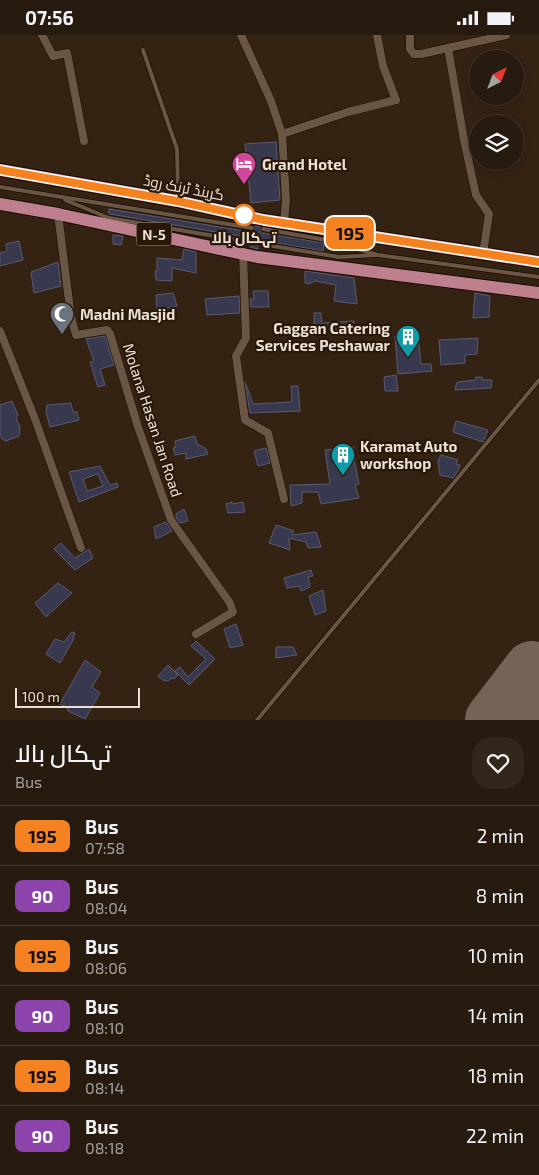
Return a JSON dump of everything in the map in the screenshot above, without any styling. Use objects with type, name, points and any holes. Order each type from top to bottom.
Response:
[{"type":"highway","name":"گرینڈ ٹرنک روڈ","points":[[0,170],[177,201],[264,220],[539,262]]},
{"type":"highway","name":"N-5","points":[[0,204],[58,214],[243,253],[539,293]]},
{"type":"street","points":[[42,35],[53,56],[67,53],[84,141]]},
{"type":"street","points":[[241,35],[271,101],[282,134],[286,200],[284,222]]},
{"type":"street","points":[[282,134],[348,112],[396,100],[383,66],[377,35]]},
{"type":"street","points":[[410,35],[410,49],[414,54],[506,35]]},
{"type":"street","points":[[448,48],[476,195],[489,214],[483,254]]},
{"type":"street","name":"Molana Hasan Jan Road","points":[[58,214],[71,317],[76,335],[107,331],[110,334],[138,427],[171,520],[230,603],[233,612],[196,634]]},
{"type":"street","points":[[243,253],[246,338],[236,356],[244,420],[268,433],[284,499]]},
{"type":"street","points":[[0,331],[35,419],[81,548]]},
{"type":"lane","points":[[143,50],[177,149],[177,201]]},
{"type":"lane","points":[[0,187],[252,227]]},
{"type":"lane","points":[[55,197],[109,218],[250,242]]},
{"type":"lane","points":[[262,229],[326,240],[378,255],[539,277]]},
{"type":"lane","points":[[261,244],[339,257],[378,255]]},
{"type":"lane","points":[[257,720],[539,381]]},
{"type":"building","name":"Grand Hotel","points":[[276,142],[280,200],[251,203],[245,144]]},
{"type":"building","points":[[109,209],[251,232],[255,230],[255,226],[260,227],[262,233],[324,243],[323,251],[261,240],[257,243],[258,249],[250,247],[254,242],[251,238],[110,214],[108,213]]},
{"type":"building","points":[[113,235],[123,236],[121,245],[113,244]]},
{"type":"building","points":[[19,241],[23,260],[0,266],[0,253],[7,251],[6,244]]},
{"type":"building","points":[[184,249],[196,252],[196,273],[172,268],[172,281],[156,280],[157,258],[182,260]]},
{"type":"building","points":[[58,262],[61,286],[34,293],[31,272]]},
{"type":"building","points":[[305,271],[354,278],[357,304],[334,301],[336,285],[315,281],[309,284],[305,283]]},
{"type":"building","points":[[253,291],[268,291],[269,307],[251,307],[250,299],[254,299]]},
{"type":"building","points":[[173,293],[177,306],[157,310],[156,295]]},
{"type":"building","points":[[475,293],[490,296],[489,317],[473,318]]},
{"type":"building","points":[[239,296],[240,313],[207,315],[205,299]]},
{"type":"building","points":[[314,313],[321,313],[322,328],[314,328]]},
{"type":"building","points":[[354,321],[354,329],[323,330],[323,323]]},
{"type":"building","points":[[105,336],[114,365],[100,369],[105,385],[98,387],[90,362],[94,361],[86,339]]},
{"type":"building","name":"Gaggan Catering Services Peshawar","points":[[395,336],[418,336],[421,364],[431,364],[432,371],[398,374]]},
{"type":"building","points":[[478,338],[477,354],[465,355],[465,363],[441,365],[439,340]]},
{"type":"building","points":[[396,375],[398,391],[385,391],[384,377]]},
{"type":"building","points":[[476,377],[482,377],[483,380],[492,380],[491,388],[455,390],[457,382],[476,380]]},
{"type":"building","points":[[245,382],[253,404],[292,402],[291,386],[298,386],[300,411],[250,413]]},
{"type":"building","points":[[12,401],[18,415],[16,418],[20,427],[19,436],[6,441],[2,439],[0,433],[0,405]]},
{"type":"building","points":[[71,403],[73,412],[77,412],[79,420],[50,427],[46,412],[47,405]]},
{"type":"building","points":[[456,421],[488,430],[483,442],[453,432]]},
{"type":"building","points":[[195,436],[197,444],[205,448],[208,454],[186,459],[186,453],[175,455],[173,448],[176,447],[175,441]]},
{"type":"building","name":"Karamat Auto workshop","points":[[354,447],[354,459],[359,484],[355,485],[359,498],[321,504],[318,492],[302,492],[302,503],[291,506],[290,485],[330,484],[325,450]]},
{"type":"building","points":[[266,448],[270,463],[258,466],[254,451]]},
{"type":"building","points":[[441,455],[458,460],[456,464],[460,465],[453,478],[440,475],[438,461]]},
{"type":"building","points":[[100,466],[110,485],[117,483],[118,487],[79,502],[69,472]],"holes":[[[98,474],[103,486],[87,491],[83,479]]]},
{"type":"building","points":[[232,502],[232,504],[243,502],[245,512],[228,513],[226,504]]},
{"type":"building","points":[[184,509],[188,521],[180,523],[176,518],[176,514]]},
{"type":"building","points":[[166,522],[172,531],[156,539],[154,527]]},
{"type":"building","points":[[276,525],[294,531],[292,535],[316,532],[321,547],[308,548],[306,542],[289,538],[290,550],[269,543]]},
{"type":"building","points":[[61,543],[75,558],[89,549],[93,558],[75,570],[54,549]]},
{"type":"building","points":[[311,570],[313,576],[308,577],[310,587],[301,591],[300,586],[287,588],[284,578]]},
{"type":"building","points":[[58,583],[72,593],[46,617],[35,603]]},
{"type":"building","points":[[323,590],[326,611],[315,615],[309,596]]},
{"type":"building","points":[[236,624],[243,645],[230,648],[224,629]]},
{"type":"building","points":[[72,632],[75,633],[72,642],[60,663],[46,654],[55,639],[64,642]]},
{"type":"building","points":[[196,641],[215,659],[189,685],[175,671],[180,667],[188,677],[206,659],[191,646]]},
{"type":"building","points":[[276,647],[293,647],[297,655],[276,658]]},
{"type":"building","points":[[85,660],[101,672],[92,687],[100,693],[85,719],[68,711],[67,708],[60,704]]},
{"type":"building","points":[[168,665],[178,675],[168,681],[158,676]]},
{"type":"taxiway","points":[[495,718],[517,712],[539,714]]},
{"type":"runway","points":[[493,720],[532,669]]},
{"type":"bus line","name":"195","points":[[0,170],[177,201],[264,220],[539,262]]},
{"type":"place","name":"Grand Hotel","points":[[244,185]]},
{"type":"place","name":"تہکال بالا","points":[[244,215]]},
{"type":"place","name":"Madni Masjid","points":[[62,335]]},
{"type":"place","name":"Gaggan Catering Services Peshawar","points":[[408,358]]},
{"type":"place","name":"Karamat Auto workshop","points":[[343,476]]}]
